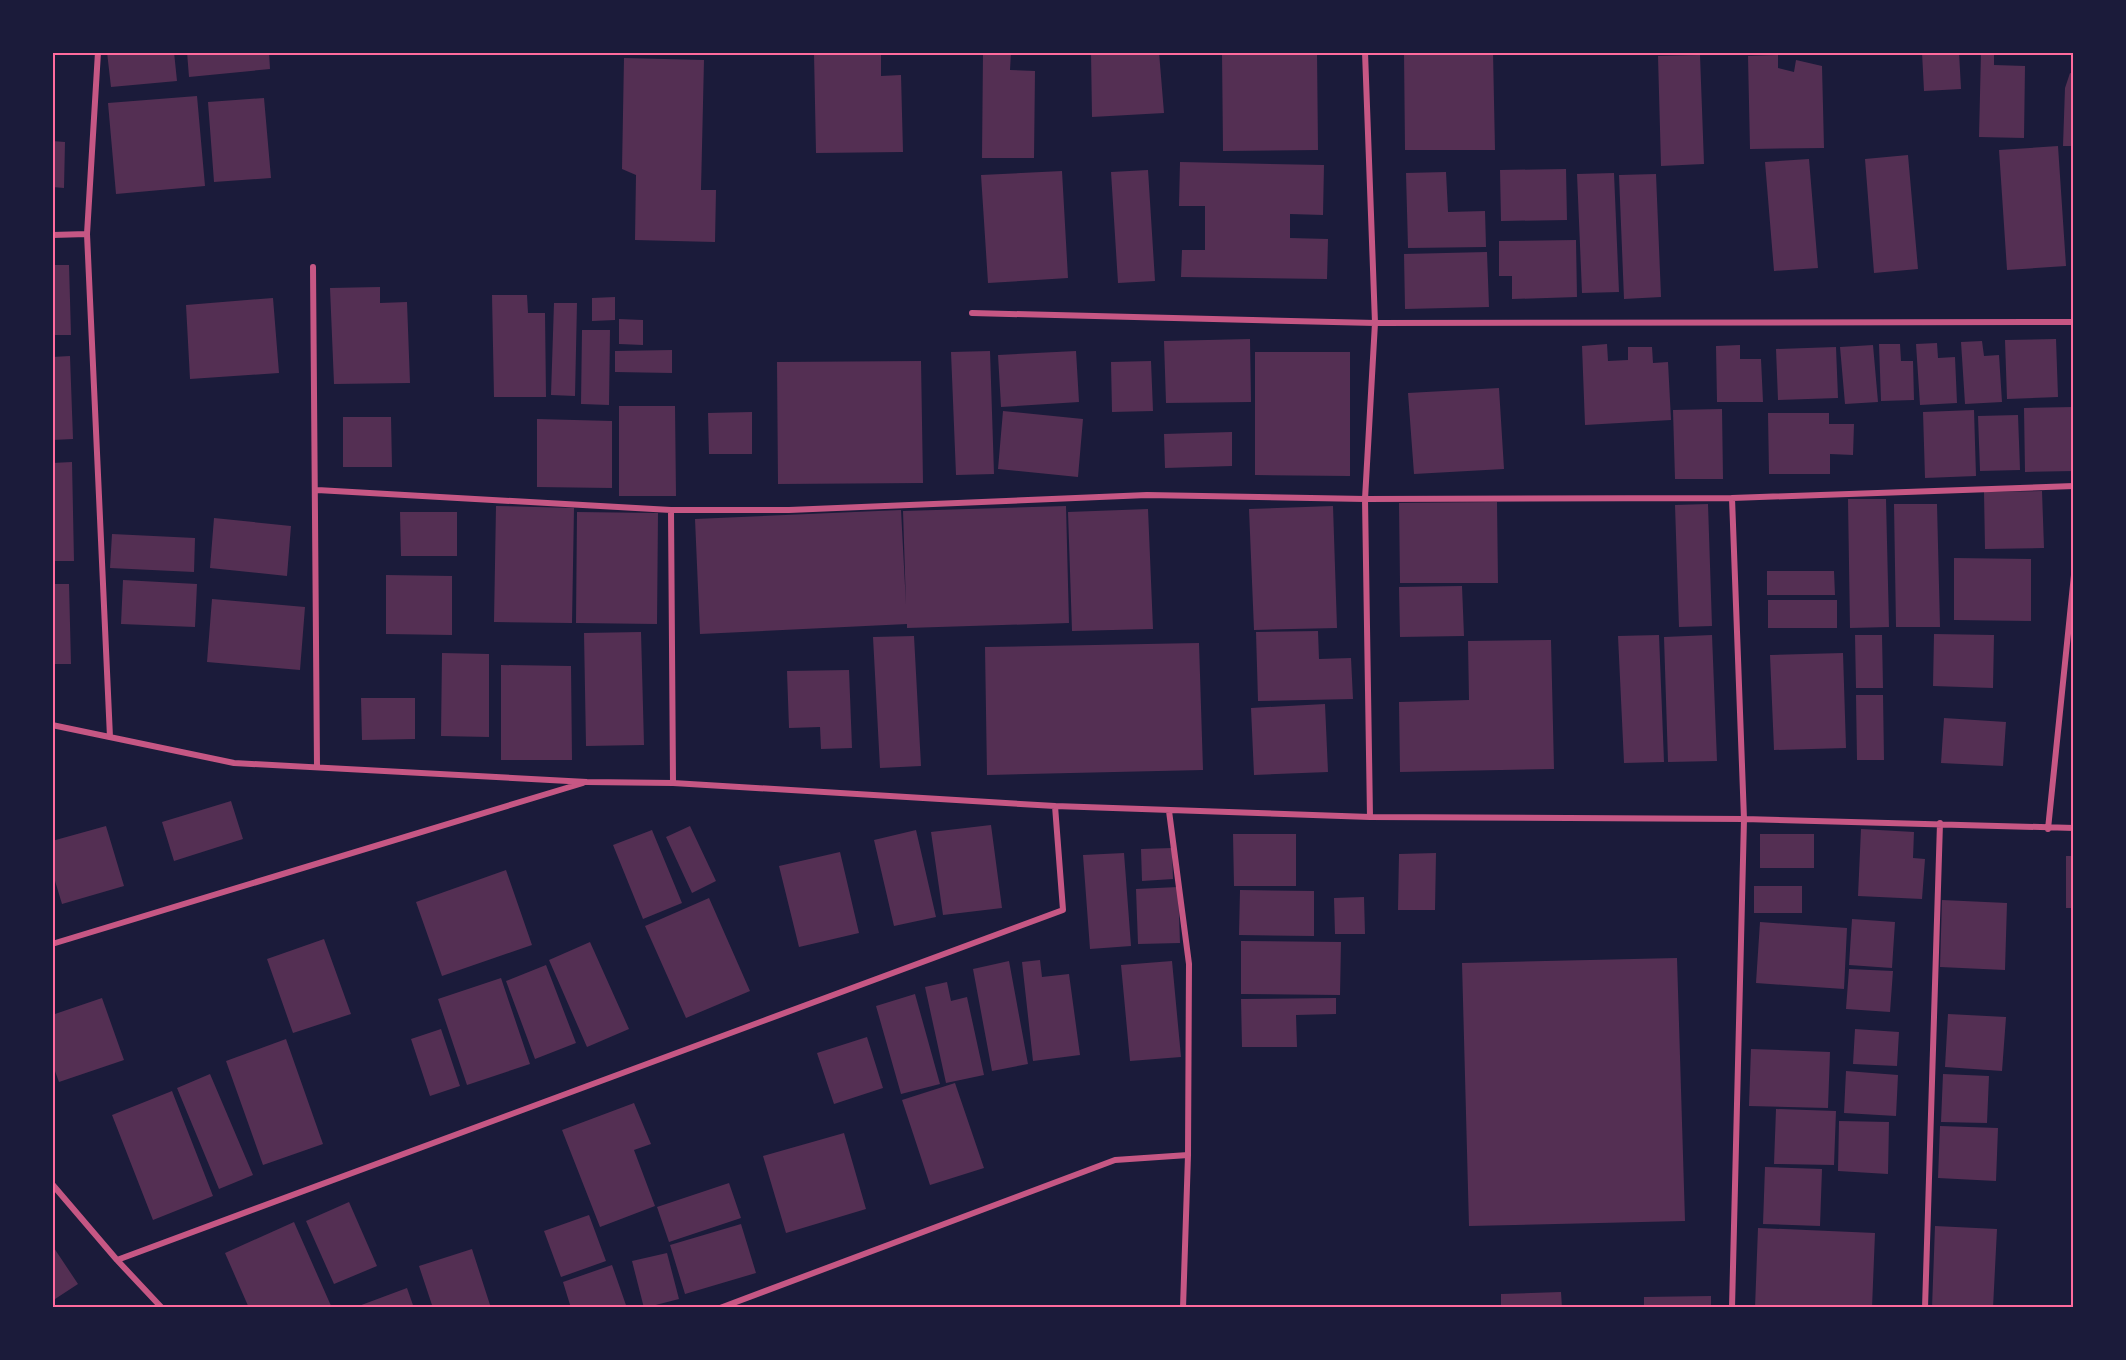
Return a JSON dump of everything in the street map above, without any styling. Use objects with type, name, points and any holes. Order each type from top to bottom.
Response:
[{"type":"street","points":[[98,52],[87,234],[110,736]]},
{"type":"street","points":[[1365,52],[1375,323],[1365,499],[1370,816]]},
{"type":"street","points":[[52,235],[87,234]]},
{"type":"street","points":[[313,267],[317,767]]},
{"type":"street","points":[[972,313],[1375,323],[2073,322]]},
{"type":"street","points":[[316,490],[670,510],[789,510],[1147,495],[1365,499],[1732,498],[2073,486]]},
{"type":"street","points":[[1732,498],[1744,819],[1732,1308]]},
{"type":"street","points":[[670,510],[673,783]]},
{"type":"street","points":[[2048,829],[2073,575]]},
{"type":"street","points":[[52,725],[234,763],[587,782],[673,783],[1055,806],[1370,816],[1744,819],[2073,828]]},
{"type":"street","points":[[52,944],[587,782]]},
{"type":"street","points":[[117,1260],[1063,909],[1055,806]]},
{"type":"street","points":[[1169,811],[1189,964],[1188,1155],[1183,1308]]},
{"type":"street","points":[[1924,1308],[1940,823]]},
{"type":"street","points":[[720,1308],[1115,1160],[1188,1155]]},
{"type":"street","points":[[52,1184],[117,1260],[162,1308]]},
{"type":"building","points":[[107,52],[174,52],[177,81],[111,87]]},
{"type":"building","points":[[187,52],[269,52],[270,69],[189,77]]},
{"type":"building","points":[[983,52],[1011,52],[1010,70],[1035,71],[1034,158],[982,158]]},
{"type":"building","points":[[1091,52],[1159,52],[1164,113],[1092,117]]},
{"type":"building","points":[[1222,52],[1317,52],[1318,150],[1223,151]]},
{"type":"building","points":[[1404,52],[1493,52],[1495,150],[1405,150]]},
{"type":"building","points":[[1922,52],[1959,52],[1961,89],[1924,91]]},
{"type":"building","points":[[1981,52],[1994,52],[1994,65],[2025,66],[2024,138],[1979,137]]},
{"type":"building","points":[[814,53],[881,53],[881,76],[901,75],[903,152],[816,153]]},
{"type":"building","points":[[1700,55],[1704,164],[1661,166],[1658,56]]},
{"type":"building","points":[[1778,55],[1778,68],[1794,72],[1796,60],[1822,66],[1824,148],[1750,149],[1748,56]]},
{"type":"building","points":[[624,58],[704,60],[701,190],[716,190],[715,242],[635,240],[636,175],[622,169]]},
{"type":"building","points":[[2070,73],[2074,74],[2074,146],[2063,146],[2065,88]]},
{"type":"building","points":[[197,96],[205,186],[116,194],[108,103]]},
{"type":"building","points":[[264,98],[271,178],[214,182],[208,102]]},
{"type":"building","points":[[52,141],[65,142],[64,188],[52,187]]},
{"type":"building","points":[[2058,146],[2066,266],[2007,270],[1999,150]]},
{"type":"building","points":[[1908,155],[1918,269],[1874,273],[1865,159]]},
{"type":"building","points":[[1809,159],[1818,268],[1774,271],[1765,162]]},
{"type":"building","points":[[1180,162],[1324,165],[1323,215],[1290,214],[1290,238],[1328,239],[1327,279],[1181,277],[1182,250],[1205,250],[1205,206],[1179,206]]},
{"type":"building","points":[[1566,169],[1567,220],[1501,221],[1500,170]]},
{"type":"building","points":[[1148,170],[1155,281],[1118,283],[1111,172]]},
{"type":"building","points":[[1062,171],[1068,278],[988,283],[981,175]]},
{"type":"building","points":[[1446,172],[1448,212],[1485,211],[1486,247],[1408,248],[1406,173]]},
{"type":"building","points":[[1614,173],[1619,292],[1582,293],[1577,174]]},
{"type":"building","points":[[1656,174],[1661,297],[1624,299],[1619,175]]},
{"type":"building","points":[[1576,240],[1577,297],[1512,299],[1512,276],[1499,276],[1499,241]]},
{"type":"building","points":[[1487,252],[1489,307],[1405,309],[1404,254]]},
{"type":"building","points":[[52,265],[69,265],[71,335],[52,335]]},
{"type":"building","points":[[380,287],[380,303],[407,302],[410,383],[334,384],[330,288]]},
{"type":"building","points":[[492,295],[527,295],[528,313],[545,313],[546,397],[494,397]]},
{"type":"building","points":[[615,297],[615,320],[592,321],[592,298]]},
{"type":"building","points":[[273,298],[279,373],[190,379],[186,305]]},
{"type":"building","points":[[554,303],[577,303],[575,396],[551,395]]},
{"type":"building","points":[[619,319],[643,320],[643,345],[619,344]]},
{"type":"building","points":[[582,330],[610,330],[609,405],[581,404]]},
{"type":"building","points":[[1250,339],[1251,402],[1166,403],[1164,341]]},
{"type":"building","points":[[2056,339],[2058,397],[2007,399],[2005,340]]},
{"type":"building","points":[[1982,341],[1984,356],[1999,355],[2002,402],[1965,404],[1961,342]]},
{"type":"building","points":[[1937,343],[1938,358],[1955,357],[1957,403],[1920,405],[1916,344]]},
{"type":"building","points":[[1607,344],[1608,361],[1628,360],[1628,347],[1652,347],[1653,363],[1668,362],[1671,420],[1585,425],[1582,346]]},
{"type":"building","points":[[1879,344],[1900,344],[1901,361],[1913,361],[1914,400],[1881,401]]},
{"type":"building","points":[[1740,345],[1740,359],[1761,359],[1763,402],[1717,402],[1716,346]]},
{"type":"building","points":[[1873,345],[1878,402],[1845,404],[1840,347]]},
{"type":"building","points":[[1836,347],[1838,398],[1778,400],[1776,349]]},
{"type":"building","points":[[672,350],[672,373],[615,372],[615,351]]},
{"type":"building","points":[[990,351],[994,474],[956,475],[951,352]]},
{"type":"building","points":[[1076,351],[1079,402],[1001,407],[998,355]]},
{"type":"building","points":[[1255,352],[1350,352],[1350,476],[1255,475]]},
{"type":"building","points":[[70,356],[73,439],[52,440],[52,357]]},
{"type":"building","points":[[921,361],[923,483],[778,484],[777,362]]},
{"type":"building","points":[[1151,361],[1153,411],[1112,412],[1111,362]]},
{"type":"building","points":[[1499,388],[1504,469],[1414,474],[1408,393]]},
{"type":"building","points":[[619,406],[675,406],[676,496],[619,496]]},
{"type":"building","points":[[2074,407],[2074,471],[2025,472],[2024,408]]},
{"type":"building","points":[[1722,409],[1723,479],[1675,479],[1673,410]]},
{"type":"building","points":[[1974,410],[1976,476],[1925,478],[1923,412]]},
{"type":"building","points":[[1003,411],[1083,419],[1078,477],[998,469]]},
{"type":"building","points":[[752,412],[752,454],[709,454],[708,413]]},
{"type":"building","points":[[1768,413],[1829,413],[1829,424],[1854,424],[1853,455],[1830,454],[1830,474],[1769,474]]},
{"type":"building","points":[[2018,415],[2020,470],[1980,471],[1978,416]]},
{"type":"building","points":[[343,417],[391,417],[392,467],[343,467]]},
{"type":"building","points":[[537,419],[612,421],[612,488],[537,487]]},
{"type":"building","points":[[1232,432],[1232,466],[1165,468],[1164,434]]},
{"type":"building","points":[[72,462],[74,561],[52,561],[52,463]]},
{"type":"building","points":[[2042,491],[2044,548],[1985,549],[1984,492]]},
{"type":"building","points":[[1848,499],[1886,499],[1889,627],[1850,628]]},
{"type":"building","points":[[1497,502],[1498,583],[1400,583],[1399,503]]},
{"type":"building","points":[[1708,504],[1712,626],[1679,627],[1675,505]]},
{"type":"building","points":[[1894,504],[1937,504],[1940,627],[1896,627]]},
{"type":"building","points":[[496,506],[574,508],[572,623],[494,622]]},
{"type":"building","points":[[1066,506],[1069,623],[907,628],[907,624],[700,634],[695,519],[901,510],[906,605],[903,511]]},
{"type":"building","points":[[1333,506],[1337,628],[1254,630],[1249,509]]},
{"type":"building","points":[[1148,509],[1153,629],[1072,631],[1068,512]]},
{"type":"building","points":[[400,512],[457,512],[457,556],[401,556]]},
{"type":"building","points":[[577,512],[658,513],[657,624],[576,623]]},
{"type":"building","points":[[214,518],[291,526],[287,576],[210,568]]},
{"type":"building","points":[[112,534],[195,538],[194,572],[110,568]]},
{"type":"building","points":[[1954,558],[2031,559],[2031,621],[1954,620]]},
{"type":"building","points":[[1767,571],[1834,571],[1835,595],[1767,595]]},
{"type":"building","points":[[386,575],[452,576],[452,635],[386,634]]},
{"type":"building","points":[[123,580],[197,584],[195,627],[121,624]]},
{"type":"building","points":[[52,584],[69,584],[71,664],[52,664]]},
{"type":"building","points":[[1462,586],[1464,636],[1400,637],[1399,587]]},
{"type":"building","points":[[212,599],[305,607],[300,670],[207,662]]},
{"type":"building","points":[[1768,600],[1837,600],[1837,628],[1768,628]]},
{"type":"building","points":[[1318,631],[1319,659],[1351,658],[1353,699],[1258,701],[1256,632]]},
{"type":"building","points":[[641,632],[644,745],[586,746],[584,633]]},
{"type":"building","points":[[1934,634],[1994,635],[1993,688],[1933,686]]},
{"type":"building","points":[[1659,635],[1664,762],[1624,763],[1618,636]]},
{"type":"building","points":[[1712,635],[1717,761],[1668,762],[1664,637]]},
{"type":"building","points":[[1855,635],[1882,635],[1883,688],[1856,688]]},
{"type":"building","points":[[914,636],[921,766],[880,768],[873,637]]},
{"type":"building","points":[[1551,640],[1554,769],[1400,772],[1399,702],[1469,700],[1468,641]]},
{"type":"building","points":[[1199,643],[1203,770],[987,775],[985,647]]},
{"type":"building","points":[[442,653],[489,654],[489,737],[441,736]]},
{"type":"building","points":[[1843,653],[1846,748],[1774,750],[1770,655]]},
{"type":"building","points":[[501,665],[571,666],[572,760],[501,760]]},
{"type":"building","points":[[849,670],[852,748],[821,749],[820,727],[789,728],[787,671]]},
{"type":"building","points":[[1856,695],[1883,695],[1884,760],[1857,760]]},
{"type":"building","points":[[361,698],[415,698],[415,739],[362,740]]},
{"type":"building","points":[[1325,704],[1328,772],[1254,775],[1251,708]]},
{"type":"building","points":[[1944,718],[2006,722],[2003,766],[1941,763]]},
{"type":"building","points":[[231,801],[243,839],[174,861],[162,822]]},
{"type":"building","points":[[991,825],[1002,908],[943,915],[931,832]]},
{"type":"building","points":[[106,826],[124,886],[62,904],[52,871],[52,841]]},
{"type":"building","points":[[690,826],[716,881],[692,893],[666,837]]},
{"type":"building","points":[[1861,829],[1914,832],[1913,858],[1925,859],[1922,899],[1858,896]]},
{"type":"building","points":[[652,830],[682,903],[643,919],[613,845]]},
{"type":"building","points":[[916,830],[936,917],[894,926],[874,840]]},
{"type":"building","points":[[1233,834],[1296,834],[1296,886],[1234,886]]},
{"type":"building","points":[[1760,834],[1814,834],[1814,868],[1760,868]]},
{"type":"building","points":[[1172,848],[1173,879],[1142,881],[1141,849]]},
{"type":"building","points":[[840,852],[859,933],[799,947],[779,866]]},
{"type":"building","points":[[1124,853],[1131,946],[1090,949],[1083,855]]},
{"type":"building","points":[[1436,853],[1435,910],[1398,910],[1399,854]]},
{"type":"building","points":[[2066,856],[2074,856],[2074,908],[2066,908]]},
{"type":"building","points":[[506,870],[532,945],[442,976],[416,902]]},
{"type":"building","points":[[1754,886],[1802,886],[1802,913],[1754,913]]},
{"type":"building","points":[[1178,887],[1180,943],[1138,944],[1136,889]]},
{"type":"building","points":[[1240,890],[1314,891],[1314,936],[1239,935]]},
{"type":"building","points":[[1364,897],[1365,934],[1335,934],[1334,898]]},
{"type":"building","points":[[709,898],[750,991],[686,1018],[645,926]]},
{"type":"building","points":[[1942,900],[2007,903],[2005,970],[1940,967]]},
{"type":"building","points":[[1852,919],[1895,922],[1892,968],[1849,965]]},
{"type":"building","points":[[1760,922],[1847,928],[1844,989],[1756,983]]},
{"type":"building","points":[[324,939],[351,1014],[293,1033],[267,959]]},
{"type":"building","points":[[1241,941],[1341,942],[1340,995],[1241,994]]},
{"type":"building","points":[[590,942],[629,1029],[587,1047],[549,960]]},
{"type":"building","points":[[1677,958],[1685,1221],[1469,1226],[1462,963]]},
{"type":"building","points":[[1040,960],[1042,977],[1069,974],[1080,1055],[1033,1061],[1022,962]]},
{"type":"building","points":[[1009,961],[1028,1064],[992,1071],[973,969]]},
{"type":"building","points":[[1172,961],[1181,1057],[1130,1061],[1121,965]]},
{"type":"building","points":[[546,965],[576,1043],[535,1059],[506,981]]},
{"type":"building","points":[[1849,969],[1893,971],[1890,1012],[1846,1009]]},
{"type":"building","points":[[501,978],[530,1064],[467,1085],[438,999]]},
{"type":"building","points":[[947,982],[951,1001],[967,997],[984,1075],[946,1083],[925,987]]},
{"type":"building","points":[[915,994],[940,1084],[901,1094],[876,1006]]},
{"type":"building","points":[[102,998],[124,1060],[59,1082],[52,1063],[52,1015]]},
{"type":"building","points":[[1336,998],[1336,1014],[1296,1015],[1297,1047],[1242,1047],[1241,999]]},
{"type":"building","points":[[1948,1014],[2006,1017],[2002,1071],[1945,1067]]},
{"type":"building","points":[[441,1029],[460,1086],[430,1096],[411,1039]]},
{"type":"building","points":[[1855,1029],[1899,1032],[1897,1066],[1853,1064]]},
{"type":"building","points":[[867,1037],[883,1088],[834,1104],[817,1053]]},
{"type":"building","points":[[286,1039],[323,1144],[263,1165],[226,1061]]},
{"type":"building","points":[[1751,1049],[1830,1052],[1828,1108],[1749,1106]]},
{"type":"building","points":[[1846,1071],[1898,1075],[1896,1116],[1844,1113]]},
{"type":"building","points":[[210,1074],[253,1175],[219,1189],[177,1088]]},
{"type":"building","points":[[1943,1074],[1989,1076],[1987,1123],[1941,1122]]},
{"type":"building","points":[[955,1083],[984,1168],[930,1185],[902,1100]]},
{"type":"building","points":[[172,1091],[213,1196],[153,1220],[112,1115]]},
{"type":"building","points":[[634,1103],[651,1144],[634,1150],[655,1206],[600,1227],[562,1130]]},
{"type":"building","points":[[1776,1109],[1836,1111],[1834,1165],[1774,1164]]},
{"type":"building","points":[[1839,1121],[1889,1122],[1888,1174],[1838,1171]]},
{"type":"building","points":[[1940,1126],[1998,1128],[1996,1181],[1938,1178]]},
{"type":"building","points":[[844,1133],[866,1209],[786,1233],[763,1156]]},
{"type":"building","points":[[1765,1167],[1822,1169],[1820,1226],[1763,1224]]},
{"type":"building","points":[[729,1183],[741,1218],[669,1242],[657,1207]]},
{"type":"building","points":[[349,1202],[377,1266],[334,1284],[306,1221]]},
{"type":"building","points":[[589,1215],[606,1261],[561,1277],[544,1231]]},
{"type":"building","points":[[294,1222],[332,1308],[249,1308],[225,1253]]},
{"type":"building","points":[[741,1224],[756,1273],[685,1294],[670,1245]]},
{"type":"building","points":[[1935,1226],[1997,1229],[1993,1308],[1932,1308]]},
{"type":"building","points":[[1758,1228],[1875,1233],[1872,1308],[1755,1308]]},
{"type":"building","points":[[52,1245],[78,1284],[52,1301]]},
{"type":"building","points":[[472,1249],[491,1308],[433,1308],[419,1266]]},
{"type":"building","points":[[667,1253],[679,1299],[644,1308],[632,1261]]},
{"type":"building","points":[[612,1265],[627,1308],[571,1308],[563,1282]]},
{"type":"building","points":[[407,1288],[414,1308],[356,1308],[356,1307]]},
{"type":"building","points":[[1561,1292],[1562,1308],[1501,1308],[1501,1294]]},
{"type":"building","points":[[1711,1296],[1711,1308],[1644,1308],[1644,1297]]}]
